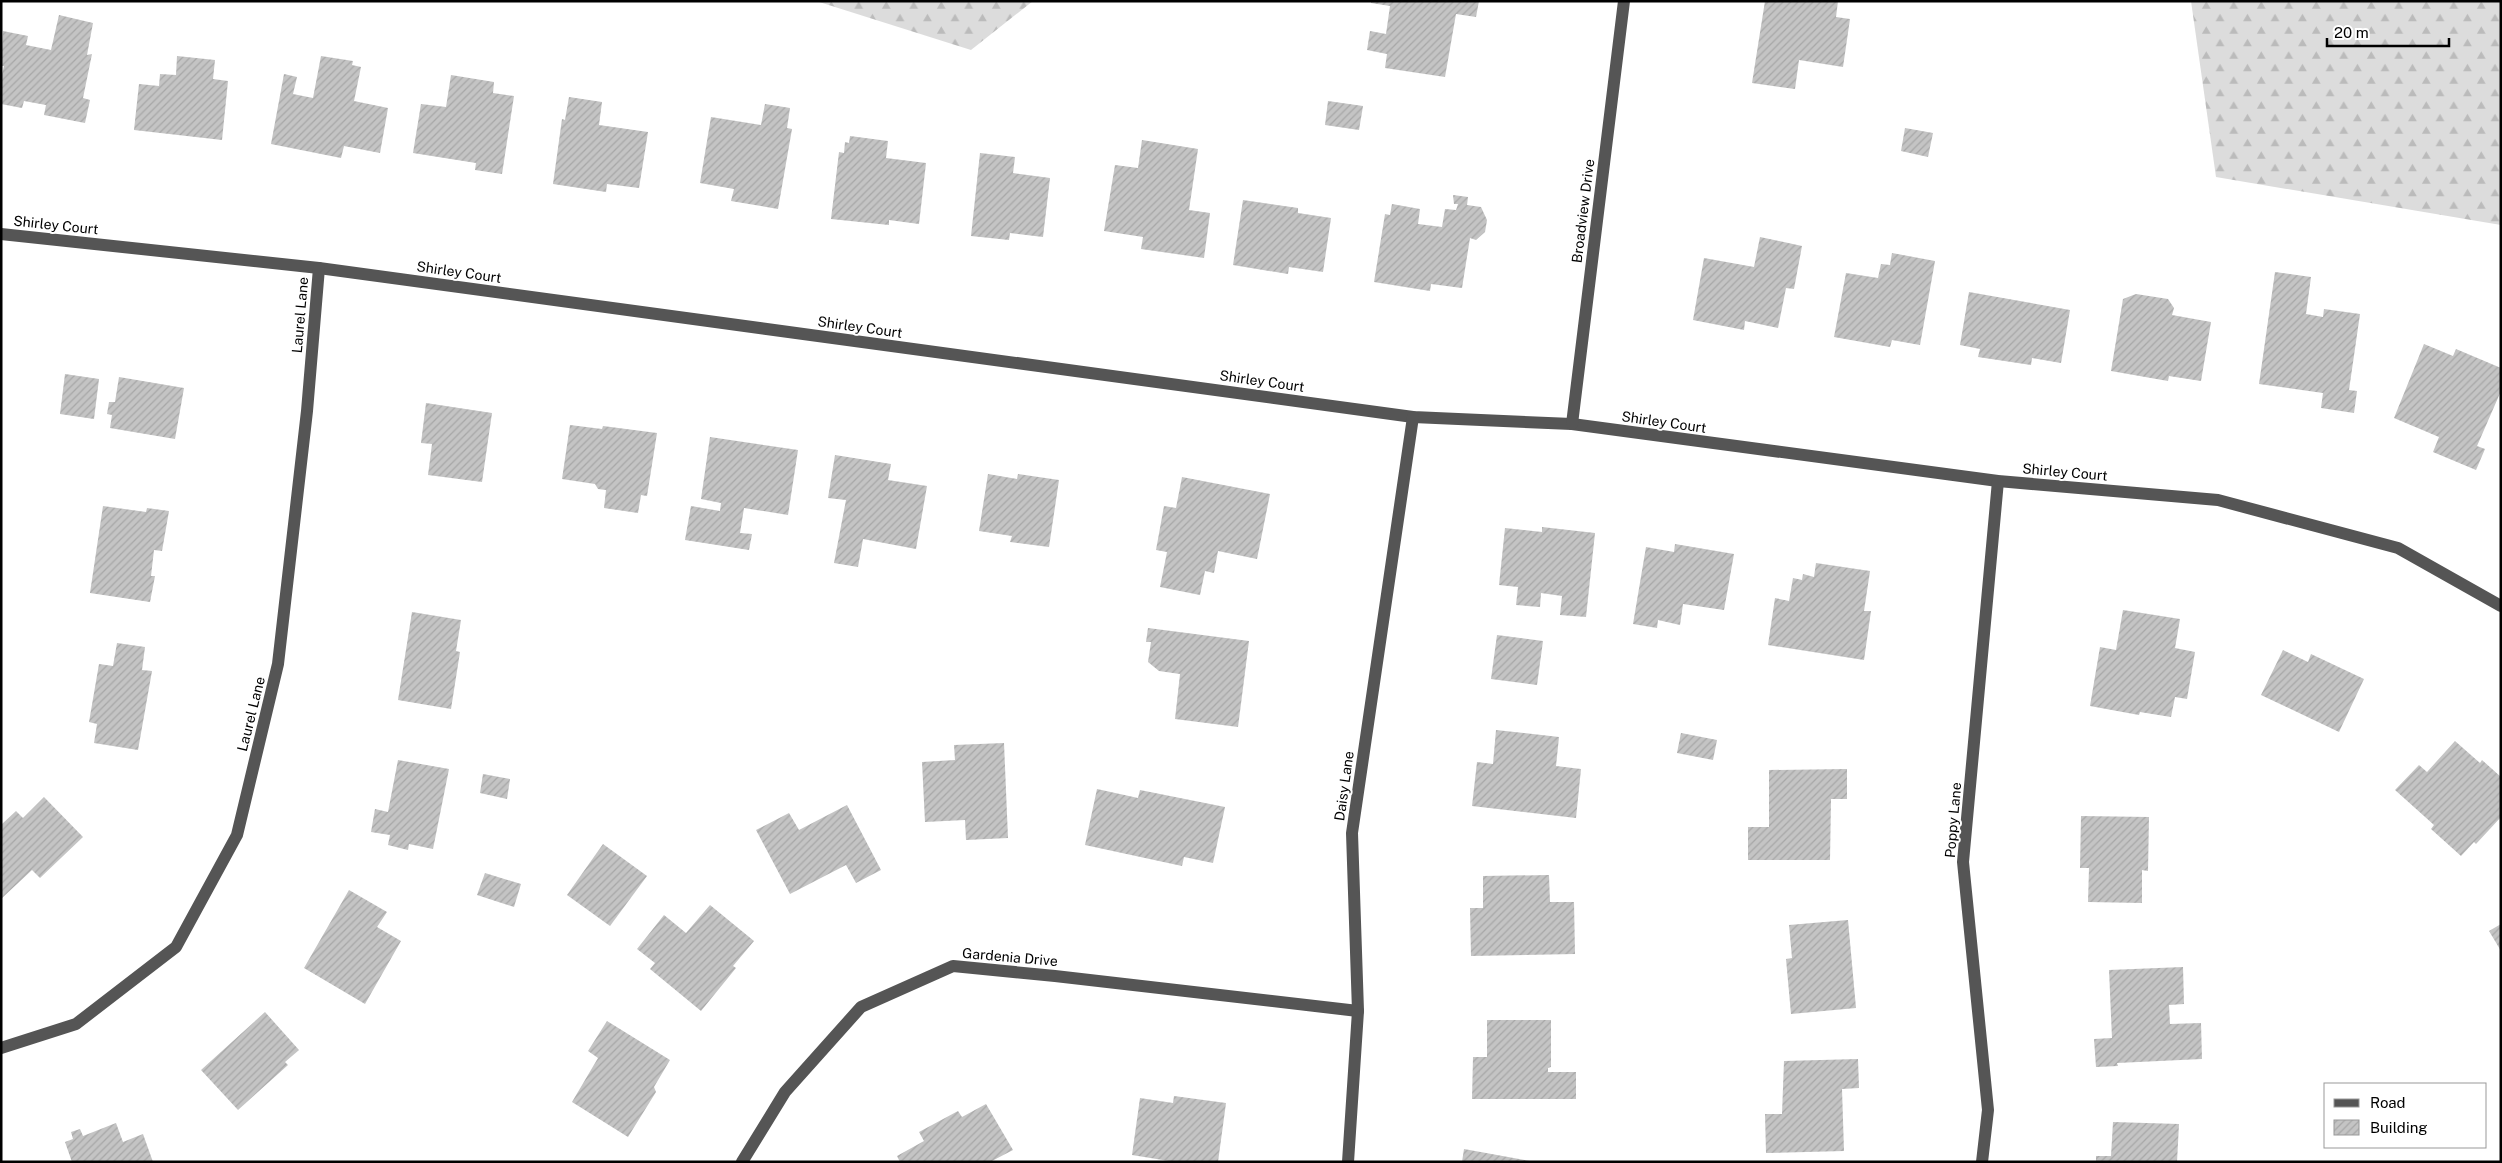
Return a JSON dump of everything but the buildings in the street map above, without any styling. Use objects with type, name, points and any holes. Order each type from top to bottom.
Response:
[{"type":"street","name":"Broadview Drive","points":[[1572,424],[1624,1]]},
{"type":"street","name":"Shirley Court","points":[[1,234],[320,268],[1413,417],[1572,424],[1998,481],[2218,500],[2398,548],[2501,606]]},
{"type":"street","name":"Laurel Lane","points":[[1,1048],[76,1024],[176,948],[237,836],[278,664],[306,421],[320,268]]},
{"type":"street","name":"Daisy Lane","points":[[1348,1162],[1358,1011],[1352,833],[1413,417]]},
{"type":"street","name":"Poppy Lane","points":[[1982,1162],[1988,1110],[1964,862],[1998,481]]},
{"type":"street","name":"Gardenia Drive","points":[[742,1162],[785,1092],[861,1007],[953,966],[1358,1011]]},
{"type":"green space","points":[[816,1],[1033,1],[971,50]]},
{"type":"green space","points":[[2191,1],[2501,1],[2501,225],[2216,177]]}]
